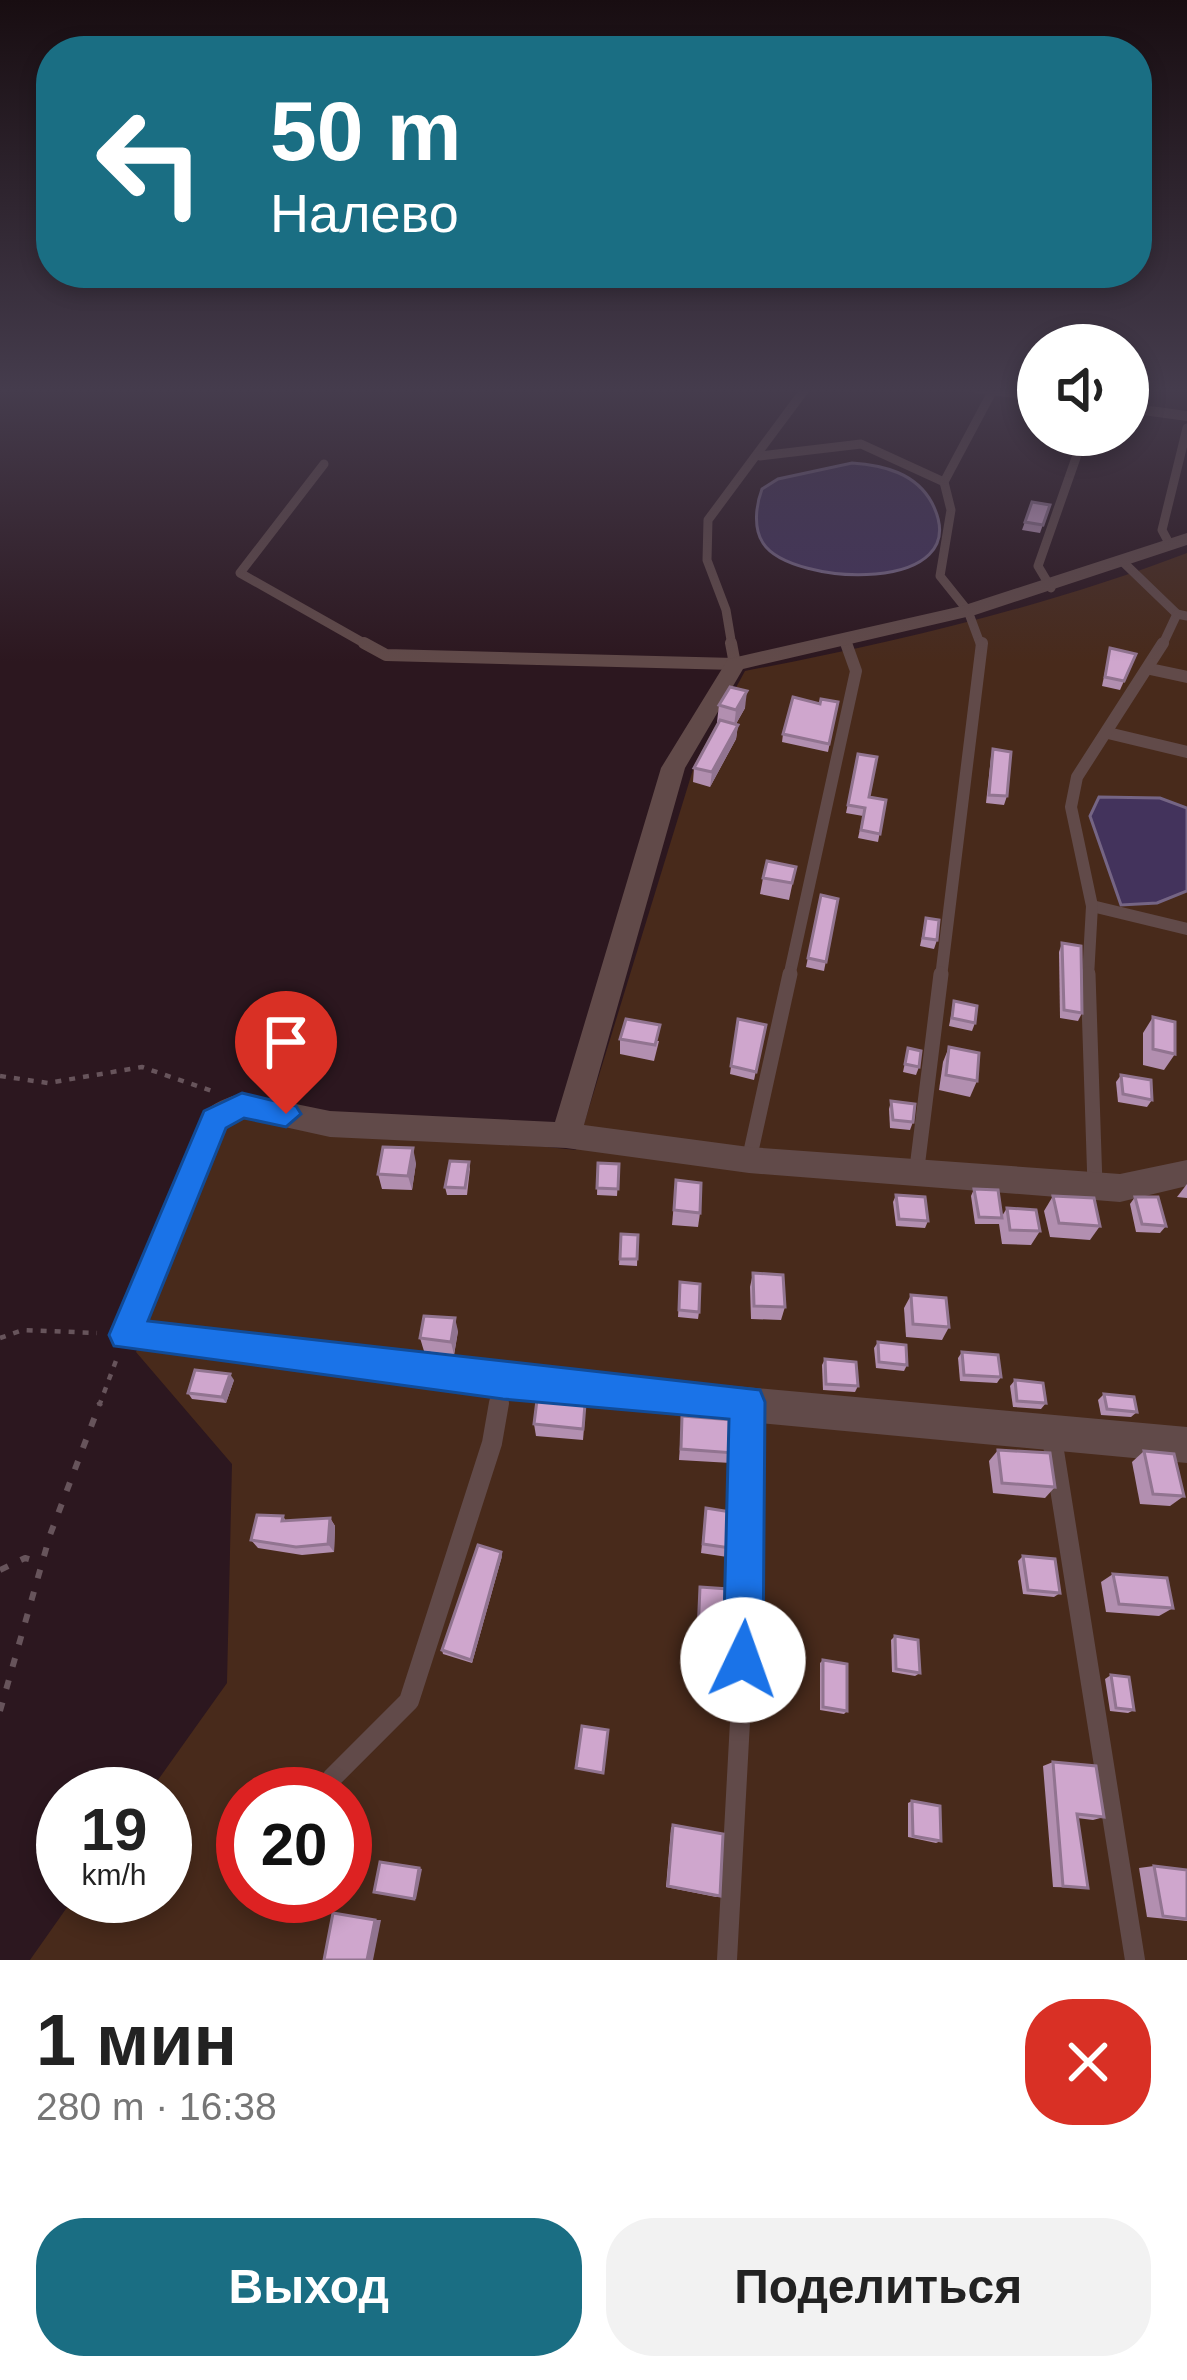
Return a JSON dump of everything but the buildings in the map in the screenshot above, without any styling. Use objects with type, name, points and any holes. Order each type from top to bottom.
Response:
[{"type":"street","points":[[566,1135],[673,768],[735,664],[846,643],[968,611],[1051,588],[1179,542]]},
{"type":"street","points":[[1187,1172],[1120,1188],[916,1176],[748,1160],[566,1135],[330,1124],[242,1105],[215,1120],[126,1335],[503,1382],[1187,1445]]},
{"type":"lane","points":[[311,479],[240,572],[386,655],[735,664],[726,610],[707,560],[708,520],[741,479]]},
{"type":"lane","points":[[916,1176],[982,640],[968,611],[940,576],[950,510],[944,482],[938,479]]},
{"type":"lane","points":[[1051,588],[1038,566],[1068,479]]},
{"type":"lane","points":[[1174,479],[1162,530],[1179,542]]},
{"type":"lane","points":[[1095,1186],[1087,996],[1092,906],[1071,807],[1077,777],[1182,615],[1122,561]]},
{"type":"lane","points":[[748,1160],[856,670],[846,643]]},
{"type":"lane","points":[[1150,669],[1187,677]]},
{"type":"lane","points":[[1108,733],[1187,752]]},
{"type":"lane","points":[[1092,906],[1187,929]]},
{"type":"lane","points":[[339,1767],[349,1750],[394,1721],[409,1701],[492,1444],[503,1382]]},
{"type":"lane","points":[[727,1960],[748,1575],[747,1402]]},
{"type":"lane","points":[[1051,1431],[1136,1960]]},
{"type":"path","points":[[0,1076],[14,1084],[78,1079],[136,1066],[197,1083],[242,1105]]},
{"type":"path","points":[[0,1338],[23,1330],[126,1335],[42,1563],[0,1711]]},
{"type":"path","points":[[0,1570],[25,1558],[42,1563]]},
{"type":"shaded area","points":[[777,479],[909,479],[932,503],[939,533],[929,554],[907,568],[841,574],[808,568],[780,558],[763,543],[756,516],[762,489]]},
{"type":"shaded area","points":[[1187,553],[1187,808],[1160,798],[1157,903],[1187,891],[1187,1960],[30,1960],[56,1923],[192,1923],[192,1767],[167,1767],[227,1683],[232,1464],[136,1352],[231,1115],[576,1150],[695,763],[745,671],[968,622]]},
{"type":"shaded area","points":[[1099,797],[1160,798],[1187,808],[1187,891],[1157,903],[1121,905],[1090,816]]},
{"type":"route","points":[[286,1114],[242,1105],[215,1120],[126,1335],[503,1382],[747,1402],[748,1575],[743,1660]]}]
